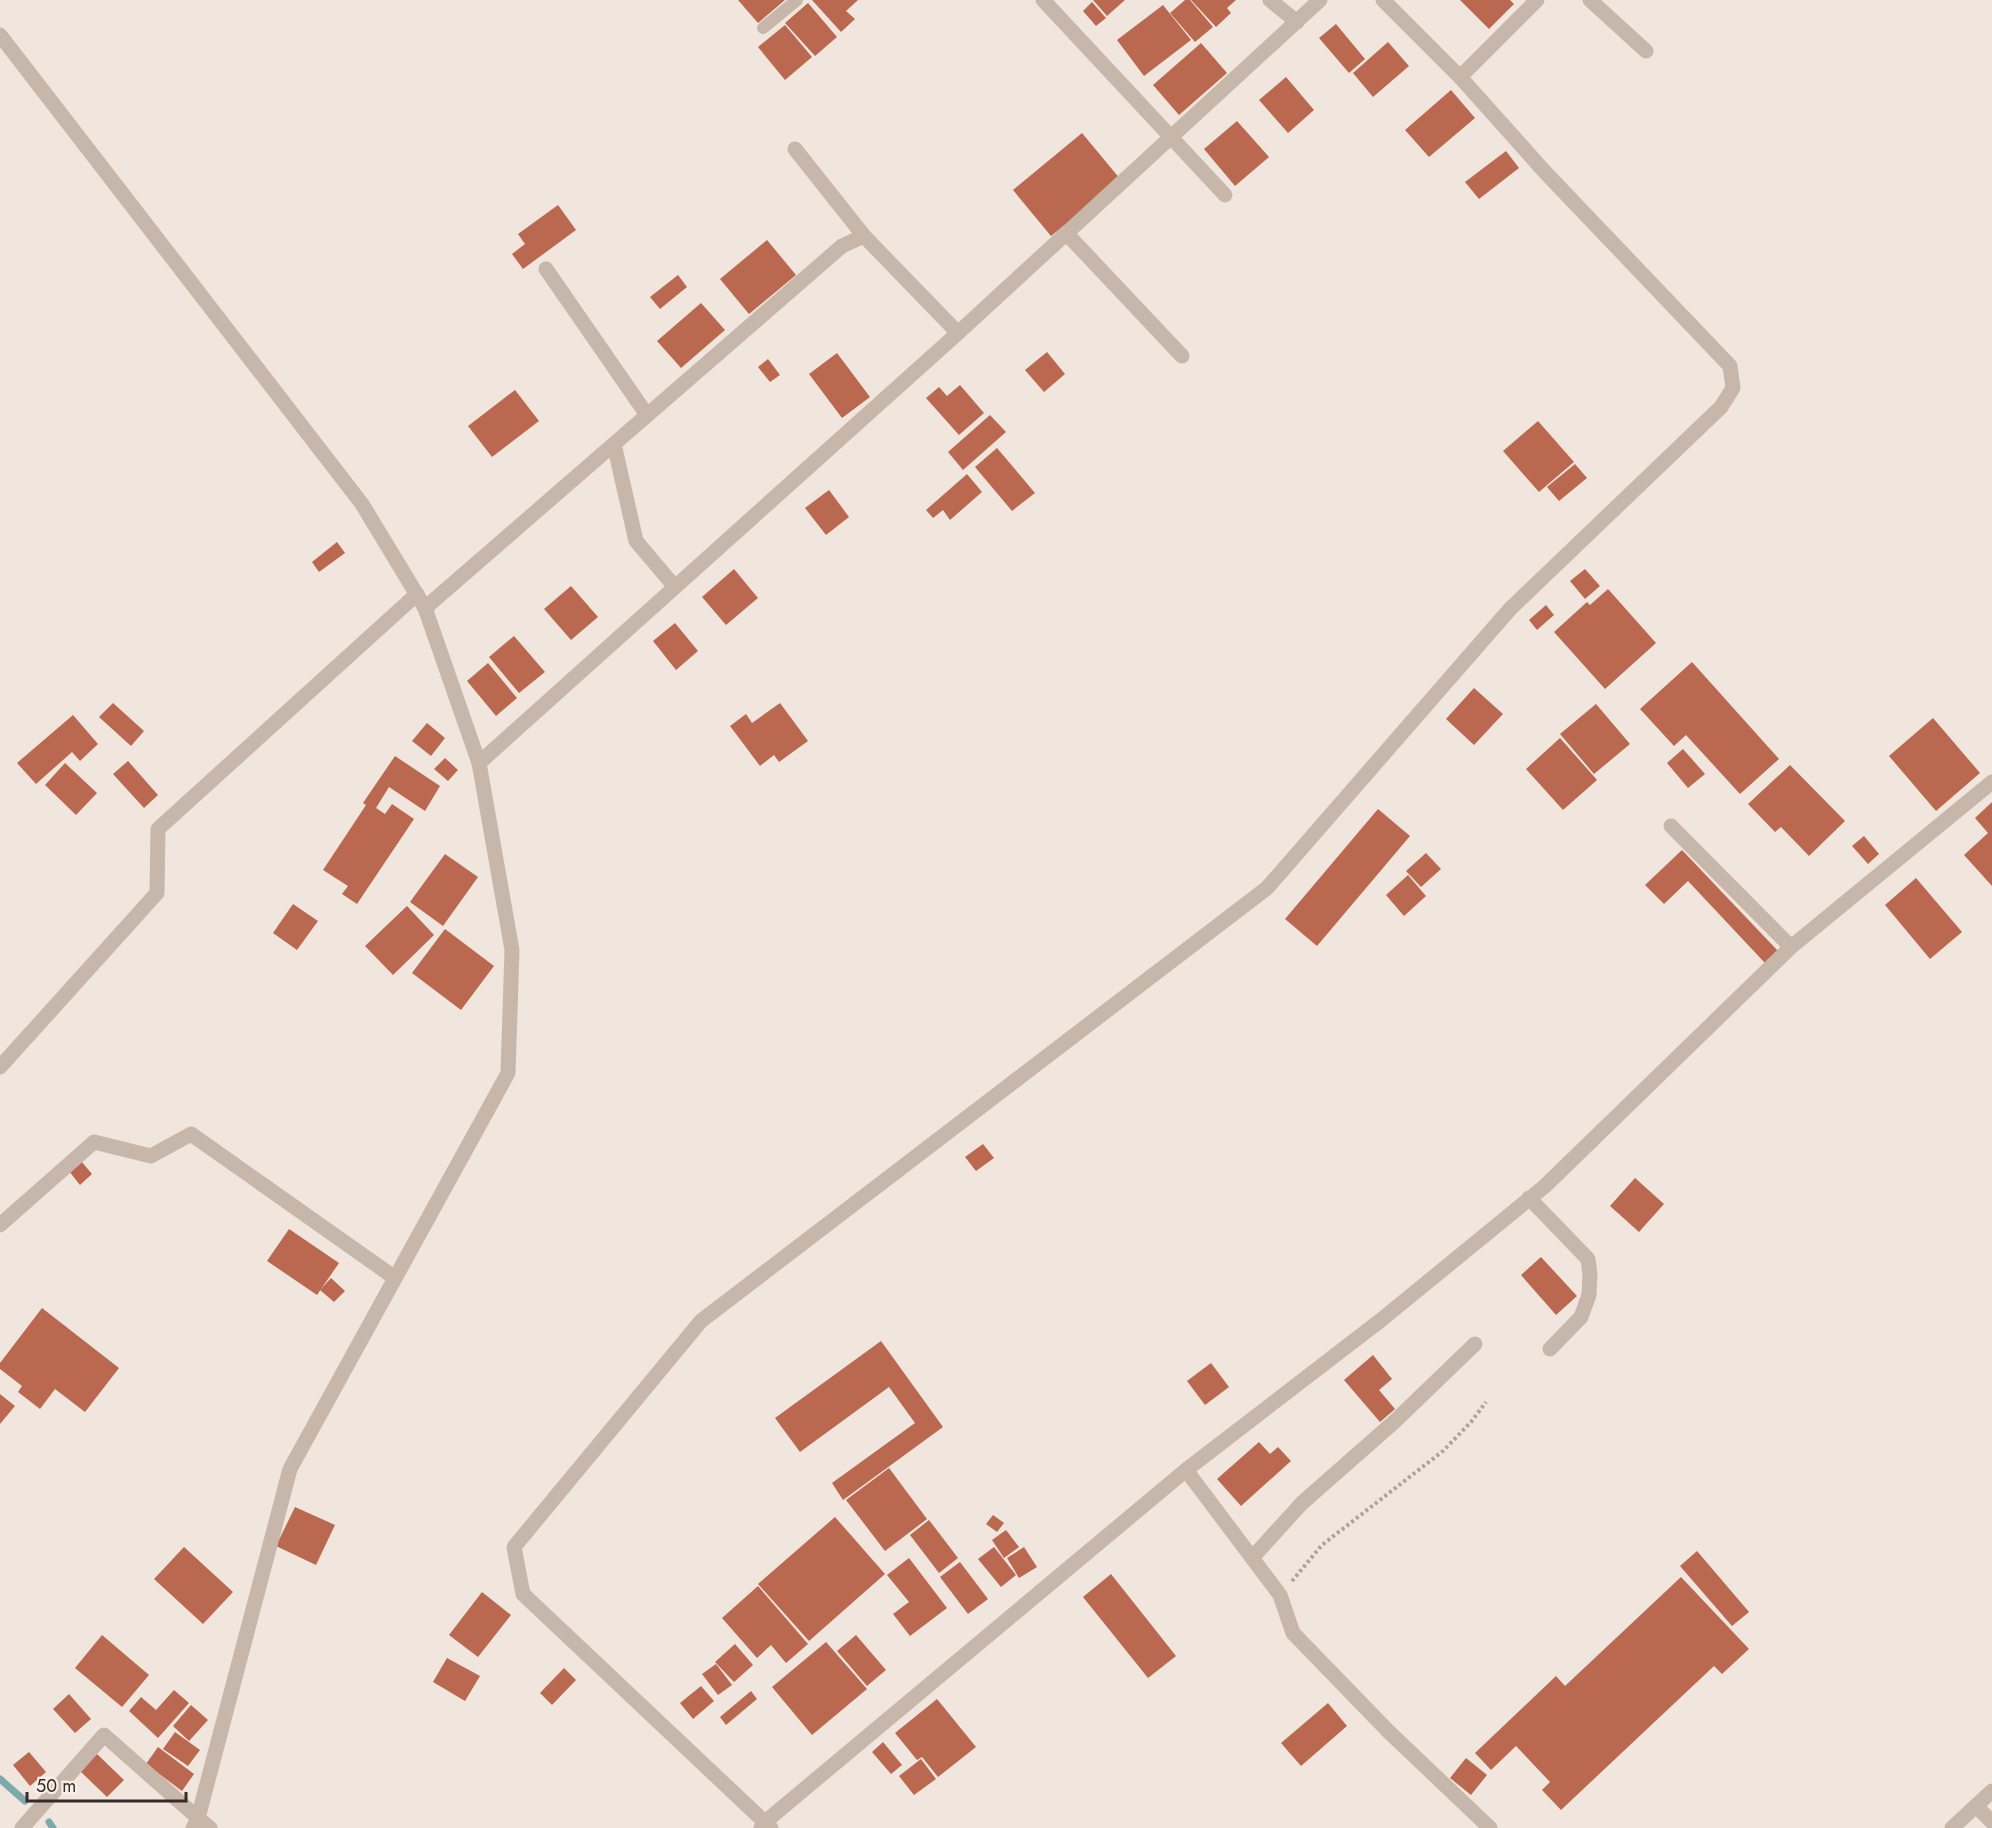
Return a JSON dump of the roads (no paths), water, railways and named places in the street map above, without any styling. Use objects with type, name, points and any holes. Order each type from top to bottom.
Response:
[{"type":"street","points":[[1042,0],[1225,195]]},
{"type":"street","points":[[1270,0],[1297,22]]},
{"type":"street","points":[[479,763],[958,333],[1320,0]]},
{"type":"street","points":[[1383,0],[1460,77],[1544,171],[1730,366],[1732,388],[1721,407],[1510,609],[1267,888],[701,1321],[514,1547],[524,1594],[766,1826],[1186,1470],[1381,1320],[1545,1186],[1791,947],[1992,782]]},
{"type":"street","points":[[1460,77],[1537,0]]},
{"type":"street","points":[[1590,0],[1646,51]]},
{"type":"street","points":[[0,35],[362,504],[425,608],[479,763],[513,950],[508,1073],[290,1469],[195,1823]]},
{"type":"street","points":[[795,149],[864,236],[958,333]]},
{"type":"street","points":[[1066,233],[1182,356]]},
{"type":"street","points":[[425,608],[842,246],[864,236]]},
{"type":"street","points":[[546,269],[647,415]]},
{"type":"street","points":[[614,444],[636,540],[675,587]]},
{"type":"street","points":[[0,1067],[157,893],[158,829],[417,594]]},
{"type":"street","points":[[1671,826],[1791,947]]},
{"type":"street","points":[[0,1225],[94,1142],[151,1155],[191,1134],[395,1278]]},
{"type":"street","points":[[1529,1198],[1588,1259],[1589,1295],[1581,1317],[1550,1349]]},
{"type":"street","points":[[1252,1558],[1302,1503],[1394,1422],[1475,1344]]},
{"type":"street","points":[[1186,1470],[1280,1595],[1293,1633],[1389,1732],[1490,1828]]},
{"type":"street","points":[[22,1828],[104,1735],[195,1823],[210,1828]]},
{"type":"street","points":[[1952,1828],[1992,1791]]},
{"type":"street","points":[[1976,1806],[1992,1822]]},
{"type":"lane","points":[[763,28],[797,0]]},
{"type":"waterway","points":[[0,1779],[25,1801]]},
{"type":"waterway","points":[[49,1822],[53,1828]]}]
